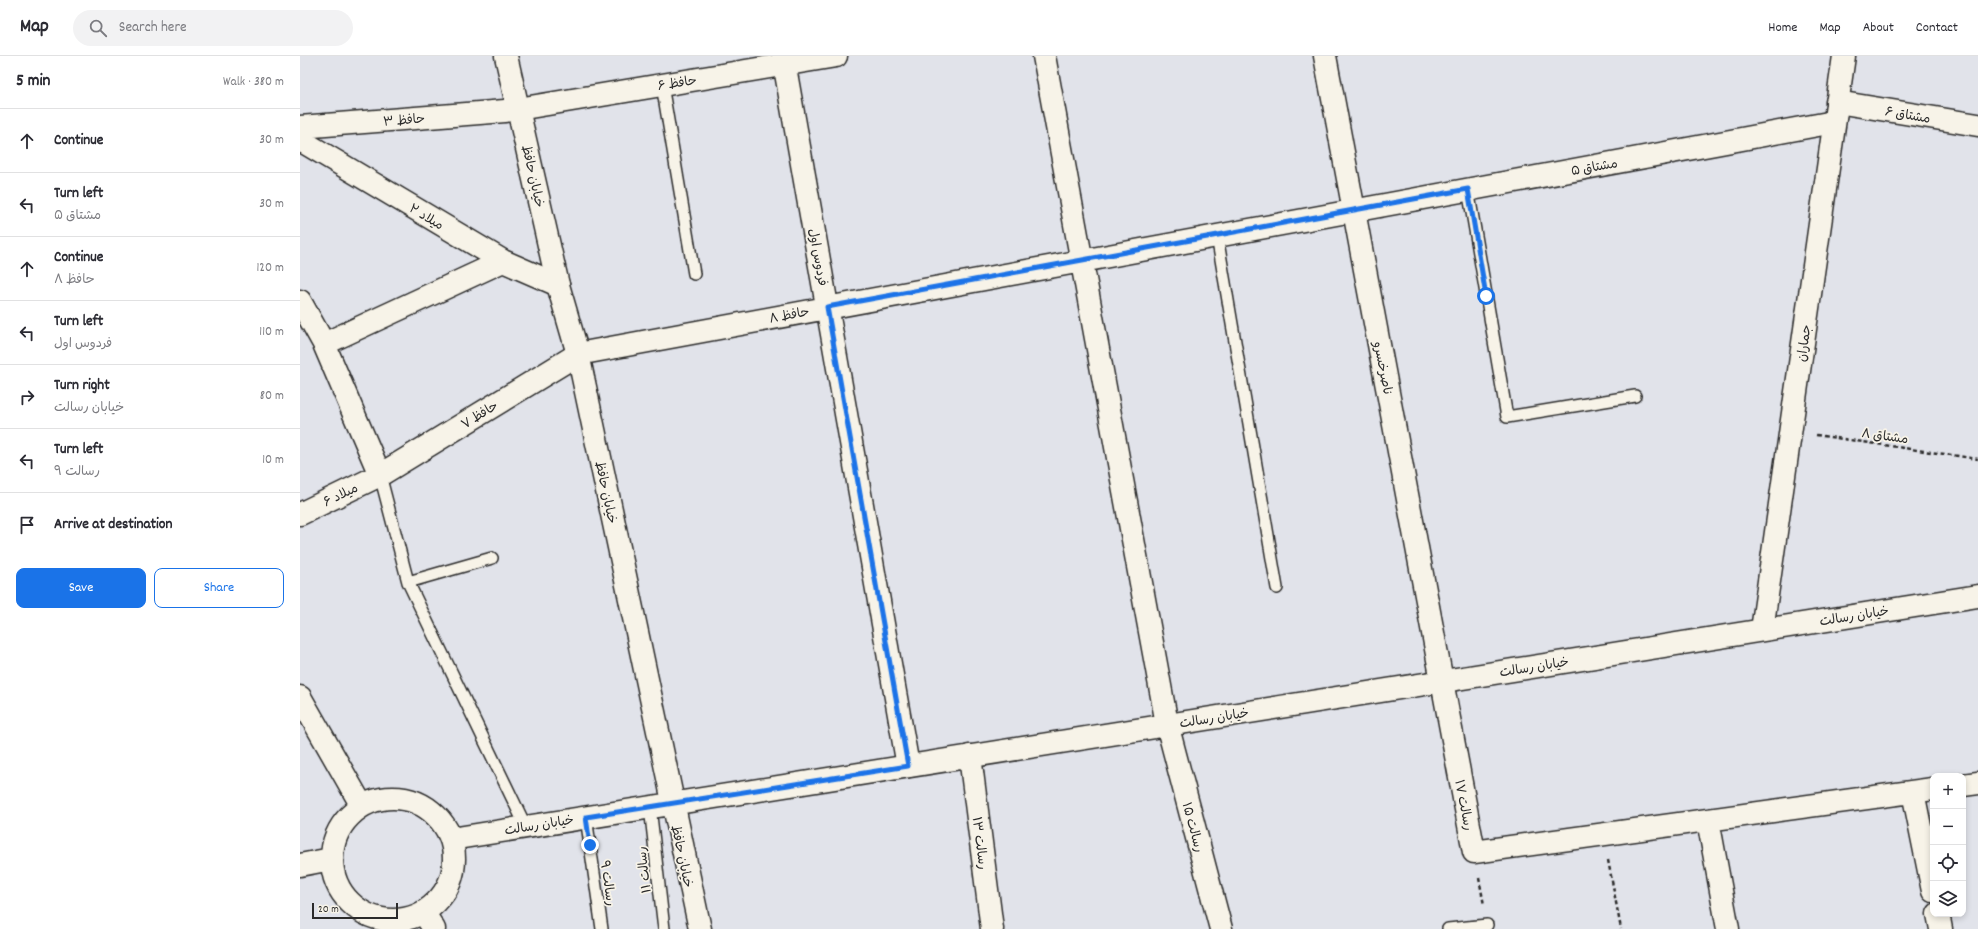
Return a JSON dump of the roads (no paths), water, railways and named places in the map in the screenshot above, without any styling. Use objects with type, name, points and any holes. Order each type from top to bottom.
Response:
[{"type":"street","name":"خیابان حافظ","points":[[506,56],[512,110],[558,285],[578,354],[672,804],[700,929]]},
{"type":"street","name":"حافظ ۶","points":[[512,110],[662,85],[784,60],[836,56]]},
{"type":"street","name":"رسالت ۱۵","points":[[1044,56],[1167,724],[1221,929]]},
{"type":"street","name":"ناصرخسرو","points":[[1325,56],[1442,680]]},
{"type":"street","name":"جماران","points":[[1762,630],[1844,56]]},
{"type":"street","name":"فردوس اول","points":[[784,60],[908,766]]},
{"type":"street","name":"حافظ ۳","points":[[301,128],[512,110]]},
{"type":"street","name":"مشتاق ۵","points":[[1354,210],[1468,189],[1836,112]]},
{"type":"street","name":"مشتاق ۶","points":[[1836,112],[1978,125]]},
{"type":"street","name":"میلاد ۲","points":[[301,128],[503,261],[558,285]]},
{"type":"street","name":"حافظ ۸","points":[[578,354],[1354,210]]},
{"type":"street","points":[[324,344],[503,261]]},
{"type":"street","points":[[300,301],[324,344],[380,475]]},
{"type":"street","name":"حافظ ۷","points":[[380,475],[578,354]]},
{"type":"street","name":"میلاد ۶","points":[[300,514],[380,475]]},
{"type":"street","name":"خیابان رسالت","points":[[451,839],[1442,680],[1978,596]]},
{"type":"street","name":"رسالت ۱۷","points":[[1442,680],[1474,852],[1708,820]]},
{"type":"street","points":[[300,697],[362,806]]},
{"type":"street","name":"رسالت ۱۳","points":[[970,756],[992,929]]},
{"type":"street","points":[[1966,785],[1978,783]]},
{"type":"street","points":[[1728,929],[1708,820],[1923,790],[1932,881]]},
{"type":"street","points":[[403,799],[417,804],[424,807],[439,820],[451,839],[455,860],[451,881],[429,921],[403,919],[383,920],[362,912],[347,899],[336,880],[332,859],[335,838],[346,820],[362,806],[390,800],[403,799]]},
{"type":"street","points":[[300,865],[332,859]]},
{"type":"street","points":[[1939,917],[1941,929]]},
{"type":"lane","points":[[662,85],[694,274]]},
{"type":"lane","points":[[1468,189],[1507,417],[1635,396]]},
{"type":"lane","points":[[1217,236],[1277,588]]},
{"type":"lane","points":[[380,475],[408,582],[526,827]]},
{"type":"lane","points":[[408,582],[492,558]]},
{"type":"lane","name":"رسالت ۱۱","points":[[650,807],[664,929]]},
{"type":"lane","name":"رسالت ۹","points":[[586,817],[602,929]]},
{"type":"lane","points":[[1448,929],[1487,925]]}]
